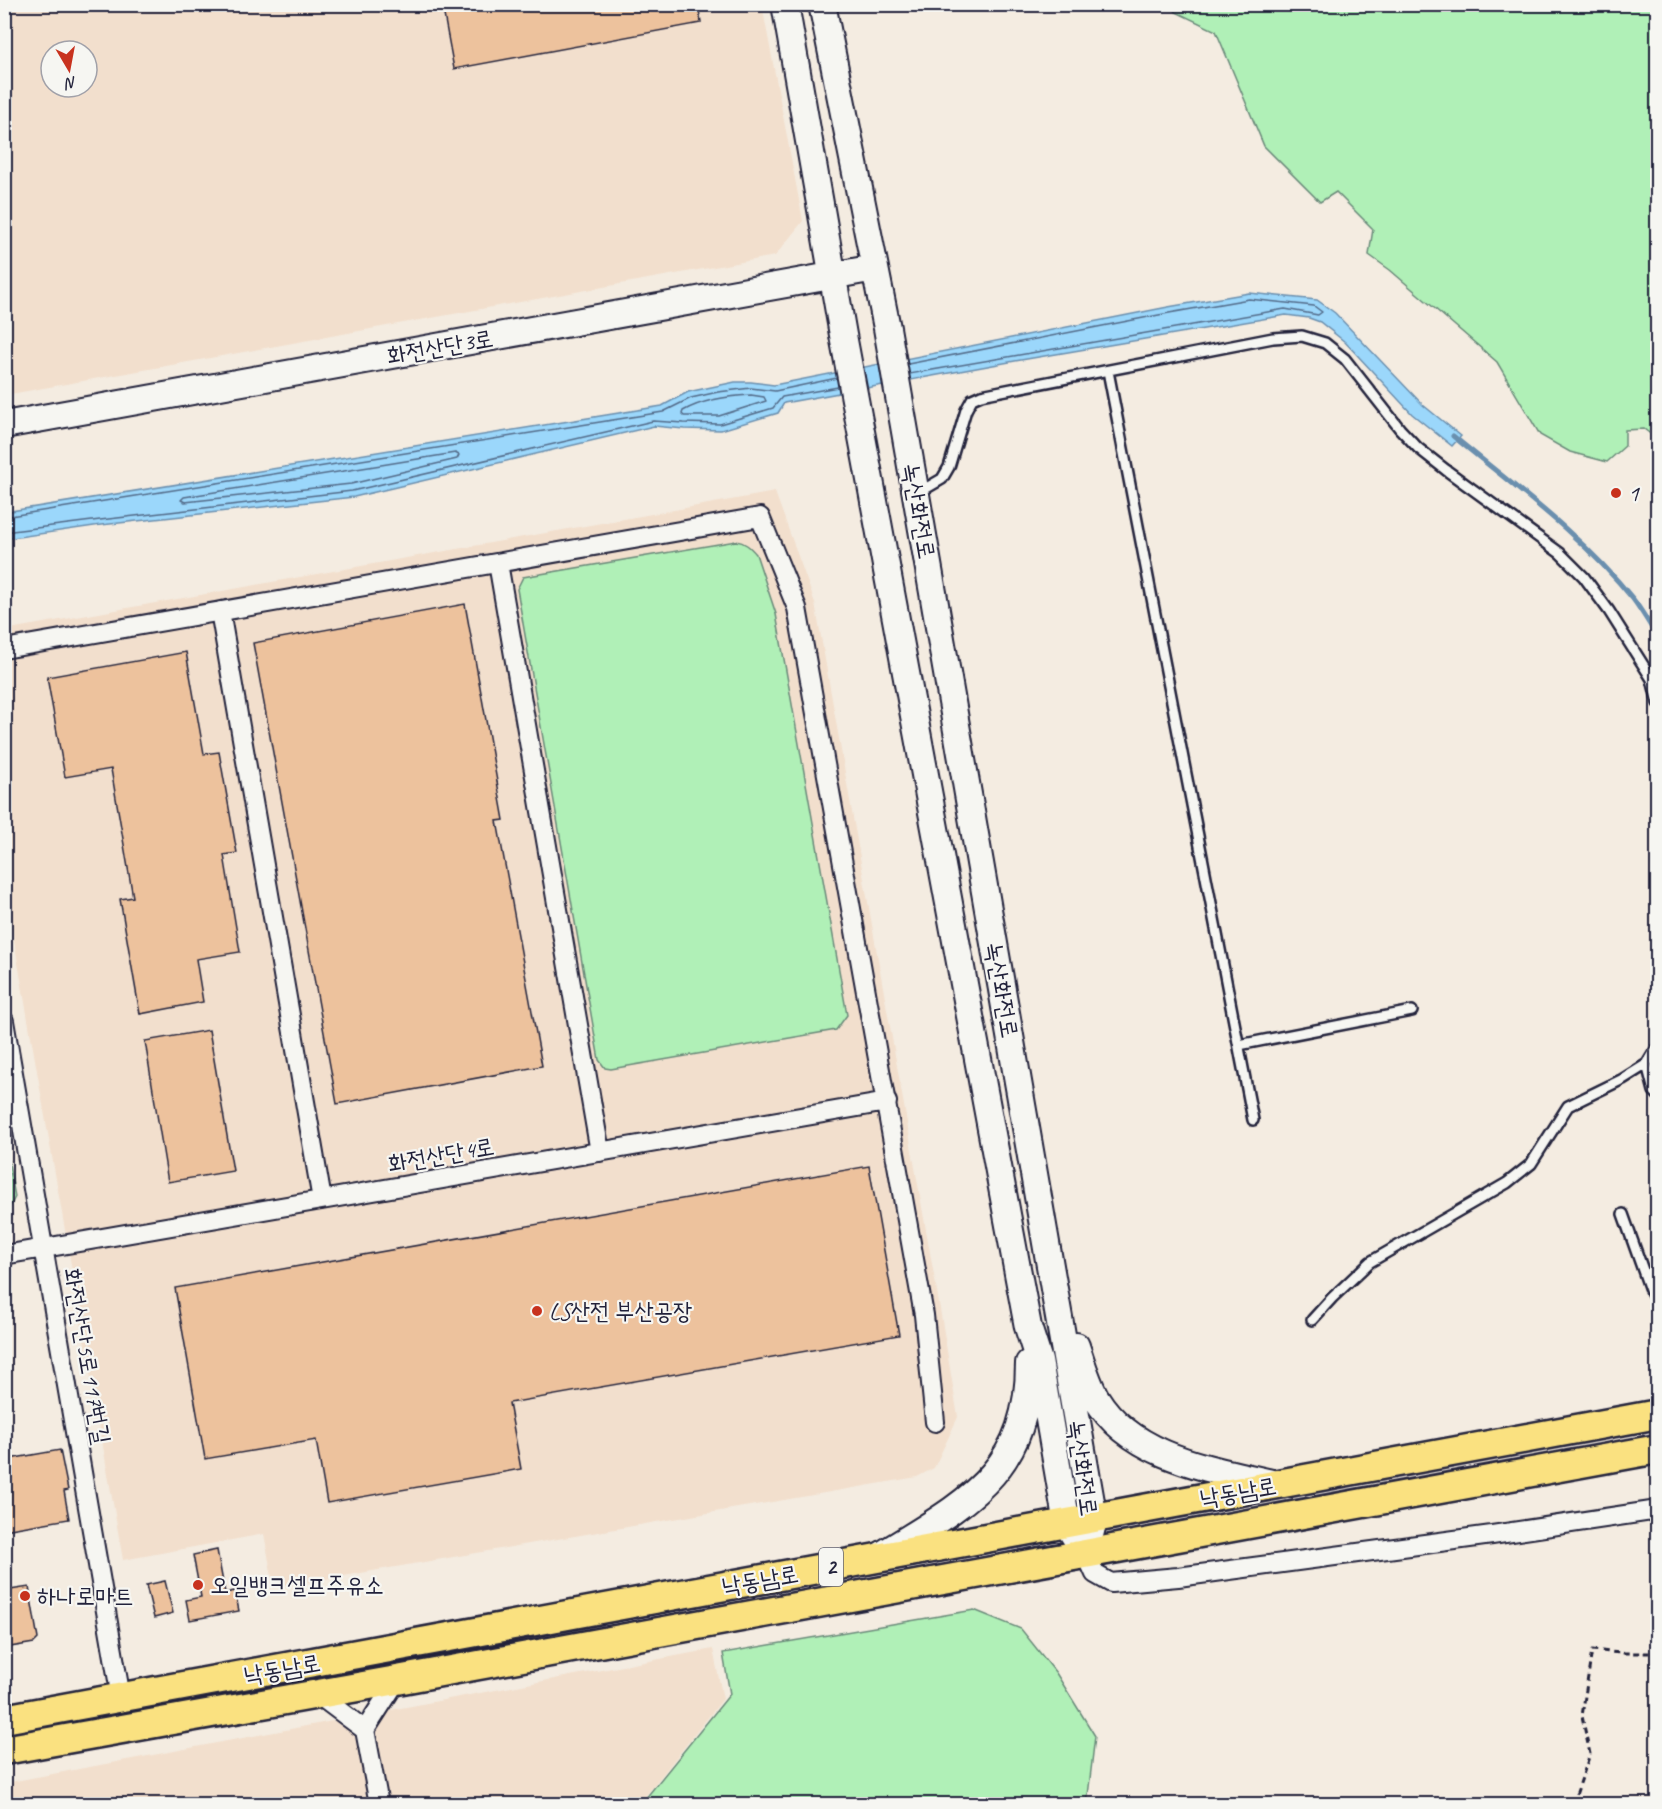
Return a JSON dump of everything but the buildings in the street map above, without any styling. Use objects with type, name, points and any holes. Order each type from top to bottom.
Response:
[{"type":"main road","name":"녹산화전로","points":[[785,4],[843,335],[1028,1327],[1039,1361],[1080,1521]]},
{"type":"main road","name":"녹산화전로","points":[[822,4],[887,328],[1050,1268],[1080,1521],[1086,1554]]},
{"type":"main road","name":"화전산단3로","points":[[4,425],[875,268]]},
{"type":"main road","points":[[1050,1268],[1085,1374],[1098,1401],[1111,1417],[1134,1437],[1183,1462],[1279,1485]]},
{"type":"main road","points":[[875,1559],[962,1503],[987,1480],[1012,1448],[1021,1425],[1027,1396],[1028,1327]]},
{"type":"main road","name":"낙동남로","points":[[4,1719],[1658,1414]]},
{"type":"main road","name":"낙동남로","points":[[4,1750],[1658,1449]]},
{"type":"street","points":[[4,649],[760,517],[797,608],[924,1315],[935,1422]]},
{"type":"street","points":[[498,563],[600,1152]]},
{"type":"street","points":[[220,612],[322,1200]]},
{"type":"street","name":"화전산단5로117번길","points":[[4,1021],[121,1698]]},
{"type":"street","name":"화전산단4로","points":[[4,1255],[886,1102]]},
{"type":"street","points":[[1086,1554],[1095,1574],[1111,1583],[1178,1577],[1492,1535],[1658,1510]]},
{"type":"street","points":[[365,1730],[397,1680]]},
{"type":"street","points":[[317,1694],[365,1730],[379,1804]]},
{"type":"lane","points":[[916,495],[942,479],[949,467],[966,410],[972,399],[981,395],[1283,337],[1302,336],[1325,343],[1345,359],[1400,429],[1418,448],[1560,553],[1584,577],[1609,611],[1652,679],[1658,703]]},
{"type":"lane","points":[[1108,371],[1253,1120]]},
{"type":"lane","points":[[1239,1045],[1412,1011]]},
{"type":"lane","points":[[1312,1320],[1370,1262],[1507,1183],[1531,1164],[1569,1106],[1623,1079],[1647,1064],[1658,1046]]},
{"type":"lane","points":[[1647,1064],[1654,1091],[1658,1095]]},
{"type":"lane","points":[[1623,1214],[1650,1290],[1658,1305]]},
{"type":"path","points":[[1575,1804],[1590,1754],[1582,1716],[1592,1650],[1658,1653]]},
{"type":"shaded area","points":[[5,5],[762,5],[803,221],[775,256],[5,395]]},
{"type":"shaded area","points":[[775,492],[815,603],[958,1417],[934,1468],[917,1477],[274,1588],[264,1534],[123,1560],[5,889],[4,630]]},
{"type":"shaded area","points":[[713,1649],[723,1699],[639,1804],[5,1804],[5,1783]]},
{"type":"green space","points":[[1171,5],[1657,5],[1657,439],[1644,429],[1625,430],[1625,446],[1607,462],[1570,452],[1540,435],[1497,362],[1390,270],[1369,255],[1373,229],[1336,192],[1320,202],[1264,146],[1216,31],[1176,12]]},
{"type":"green space","points":[[736,541],[747,545],[756,554],[776,614],[847,1015],[836,1030],[611,1069],[605,1068],[599,1060],[517,589],[523,577]]},
{"type":"green space","points":[[4,1136],[15,1197],[5,1217],[4,1217]]},
{"type":"green space","points":[[974,1610],[1021,1629],[1056,1673],[1095,1736],[1087,1804],[641,1804],[730,1694],[723,1653]]},
{"type":"water","points":[[1249,293],[1317,300],[1335,313],[1423,405],[1461,436],[1452,446],[1412,414],[1345,342],[1320,322],[1286,315],[784,403],[778,413],[721,430],[654,426],[354,497],[101,525],[5,539],[5,512],[662,406],[688,392],[735,382],[774,385]]},
{"type":"waterway","points":[[1453,436],[1547,513],[1592,554],[1633,599],[1658,638]]},
{"type":"place","name":"1","points":[[1616,493]]},
{"type":"place","name":"LS산전 부산공장","points":[[537,1311]]},
{"type":"place","name":"오일뱅크셀프주유소","points":[[198,1585]]},
{"type":"place","name":"하나로마트","points":[[25,1596]]}]
